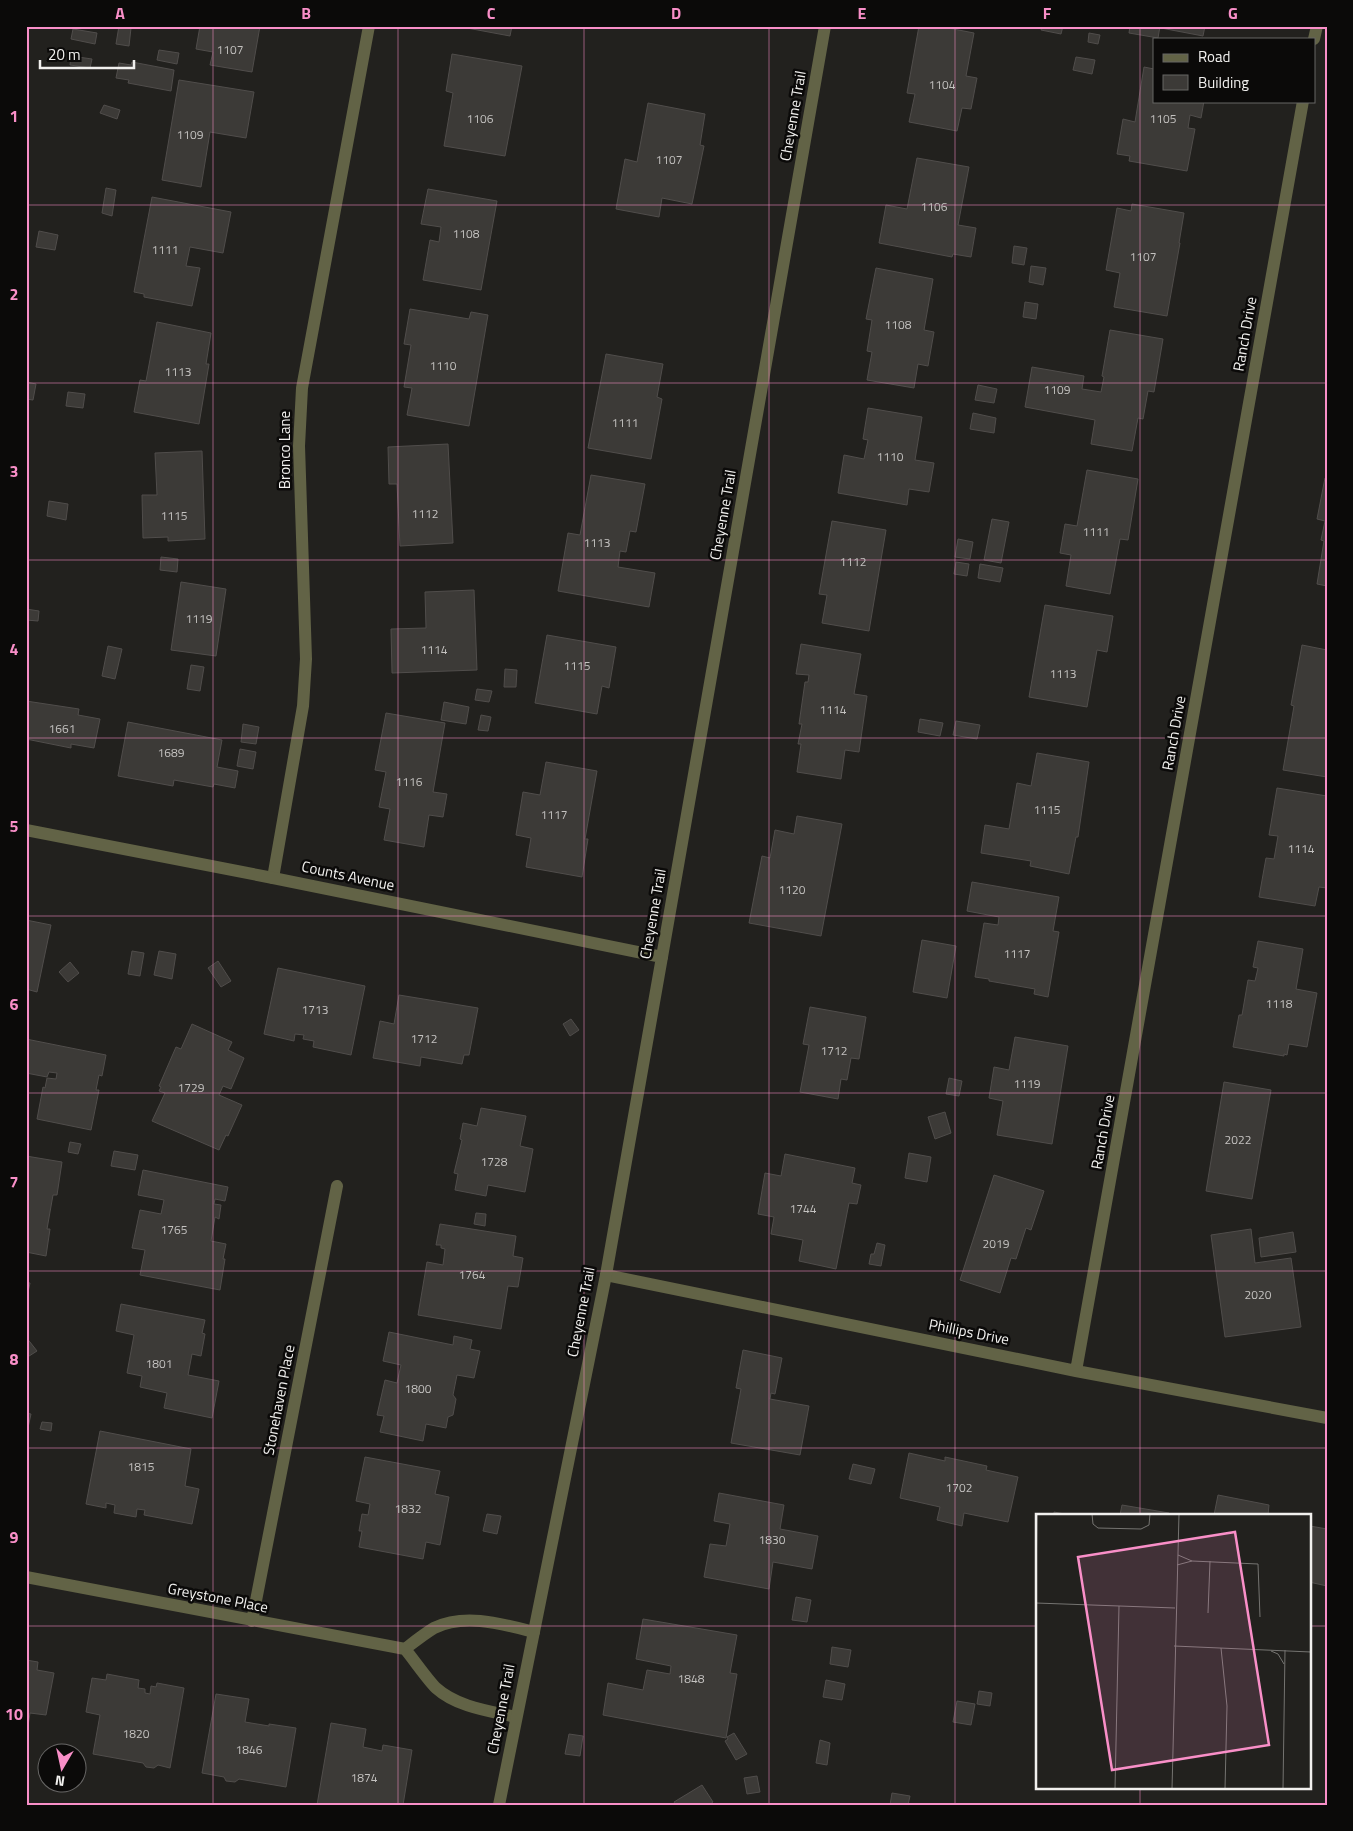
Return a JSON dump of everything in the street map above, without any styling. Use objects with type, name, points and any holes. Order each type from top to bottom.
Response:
[{"type":"street","name":"Bronco Lane","points":[[273,878],[303,706],[306,660],[299,446],[302,388],[369,26]]},
{"type":"street","name":"Cheyenne Trail","points":[[499,1805],[606,1275],[825,26]]},
{"type":"street","name":"Ranch Drive","points":[[1076,1371],[1303,102]]},
{"type":"street","name":"Counts Avenue","points":[[26,830],[662,957]]},
{"type":"street","name":"Stonehaven Place","points":[[252,1621],[337,1186]]},
{"type":"street","name":"Phillips Drive","points":[[606,1275],[1076,1371],[1327,1418]]},
{"type":"street","name":"Greystone Place","points":[[26,1577],[405,1649]]},
{"type":"street","points":[[516,1717],[469,1706],[453,1699],[436,1688],[405,1649],[434,1628],[453,1622],[496,1623],[534,1632]]},
{"type":"building","points":[[119,26],[131,28],[129,46],[116,44]]},
{"type":"building","points":[[200,26],[260,26],[252,72],[210,65],[213,52],[196,49]]},
{"type":"building","points":[[467,26],[512,26],[510,36],[467,28]]},
{"type":"building","points":[[919,26],[938,26],[974,33],[966,76],[977,78],[971,109],[962,108],[957,131],[909,122],[915,94],[907,93]]},
{"type":"building","points":[[1042,26],[1063,26],[1061,34],[1041,30]]},
{"type":"building","points":[[1130,26],[1160,26],[1158,38],[1129,33]]},
{"type":"building","points":[[1161,26],[1205,26],[1203,36],[1161,28]]},
{"type":"building","points":[[73,29],[97,33],[95,44],[71,39]]},
{"type":"building","points":[[1089,33],[1100,35],[1098,44],[1088,42]]},
{"type":"building","points":[[159,50],[179,53],[177,64],[157,60]]},
{"type":"building","points":[[452,54],[522,66],[505,156],[444,146],[453,93],[446,91]]},
{"type":"building","points":[[71,56],[92,59],[90,68],[70,65]]},
{"type":"building","points":[[1076,57],[1095,60],[1092,74],[1073,70]]},
{"type":"building","points":[[132,62],[174,70],[171,91],[128,83],[129,80],[116,78],[119,63],[131,65]]},
{"type":"building","points":[[1144,67],[1153,69],[1153,102],[1204,102],[1201,118],[1190,115],[1188,128],[1195,129],[1187,171],[1129,161],[1130,156],[1117,154],[1123,119],[1135,122]]},
{"type":"building","points":[[179,80],[254,92],[246,138],[210,132],[201,187],[162,180]]},
{"type":"building","points":[[648,103],[705,114],[700,145],[704,146],[692,204],[662,198],[659,217],[616,209],[625,159],[637,162]]},
{"type":"building","points":[[104,105],[120,110],[117,119],[100,113]]},
{"type":"building","points":[[917,158],[969,167],[958,225],[976,228],[971,257],[953,254],[952,257],[879,243],[886,205],[907,209]]},
{"type":"building","points":[[106,188],[116,190],[112,216],[102,213]]},
{"type":"building","points":[[428,189],[497,201],[481,290],[423,280],[430,240],[439,242],[441,227],[421,224]]},
{"type":"building","points":[[152,197],[231,212],[223,253],[190,247],[186,266],[200,268],[192,306],[144,297],[144,294],[134,292]]},
{"type":"building","points":[[1132,204],[1184,213],[1167,316],[1114,307],[1120,273],[1106,270],[1117,208],[1131,211]]},
{"type":"building","points":[[39,231],[58,235],[55,250],[36,247]]},
{"type":"building","points":[[1014,246],[1027,248],[1024,265],[1012,263]]},
{"type":"building","points":[[1031,266],[1046,268],[1043,285],[1029,282]]},
{"type":"building","points":[[876,268],[933,279],[924,330],[934,332],[928,366],[918,364],[914,388],[867,380],[872,352],[867,351],[872,320],[866,319]]},
{"type":"building","points":[[1025,302],[1038,304],[1036,319],[1023,317]]},
{"type":"building","points":[[410,309],[469,319],[471,312],[488,315],[469,426],[407,415],[412,388],[404,387],[411,345],[404,344]]},
{"type":"building","points":[[157,322],[211,333],[206,364],[209,364],[199,424],[134,412],[140,380],[146,381]]},
{"type":"building","points":[[1110,330],[1163,339],[1154,392],[1148,391],[1143,419],[1138,418],[1132,451],[1091,444],[1095,420],[1025,407],[1032,367],[1084,376],[1082,389],[1101,392]]},
{"type":"building","points":[[606,354],[663,364],[657,397],[662,399],[651,459],[588,448]]},
{"type":"building","points":[[26,382],[36,384],[33,400],[26,399]]},
{"type":"building","points":[[978,385],[997,389],[994,403],[975,400]]},
{"type":"building","points":[[68,392],[85,394],[83,408],[66,406]]},
{"type":"building","points":[[868,408],[922,417],[915,460],[934,463],[929,492],[909,489],[907,505],[838,493],[844,455],[864,459],[868,440],[863,439]]},
{"type":"building","points":[[973,413],[996,418],[994,433],[970,429]]},
{"type":"building","points":[[448,444],[453,543],[400,546],[397,484],[389,484],[388,447]]},
{"type":"building","points":[[202,451],[205,539],[168,541],[168,537],[143,538],[142,495],[157,495],[155,453]]},
{"type":"building","points":[[1087,470],[1138,479],[1128,540],[1120,539],[1110,594],[1066,586],[1071,555],[1060,553],[1065,524],[1077,526]]},
{"type":"building","points":[[591,475],[645,484],[636,532],[630,531],[626,552],[620,551],[618,567],[655,573],[649,607],[558,591],[568,533],[580,535]]},
{"type":"building","points":[[1325,478],[1327,478],[1327,586],[1317,584],[1324,541],[1321,540],[1325,521],[1317,519]]},
{"type":"building","points":[[49,501],[68,504],[66,520],[47,516]]},
{"type":"building","points":[[992,519],[1009,522],[1001,563],[984,560]]},
{"type":"building","points":[[832,521],[886,530],[869,631],[822,623],[827,595],[819,594]]},
{"type":"building","points":[[958,539],[973,542],[970,559],[955,557]]},
{"type":"building","points":[[161,557],[178,559],[177,572],[160,570]]},
{"type":"building","points":[[956,562],[969,564],[967,576],[954,574]]},
{"type":"building","points":[[980,564],[1003,568],[1000,582],[978,578]]},
{"type":"building","points":[[181,582],[226,589],[216,656],[171,650]]},
{"type":"building","points":[[474,590],[477,670],[392,673],[391,629],[426,628],[425,592]]},
{"type":"building","points":[[1045,605],[1113,616],[1107,652],[1097,650],[1087,707],[1029,697]]},
{"type":"building","points":[[26,609],[39,611],[38,621],[26,620]]},
{"type":"building","points":[[547,635],[616,647],[609,688],[602,686],[597,714],[535,703]]},
{"type":"building","points":[[801,644],[861,654],[854,694],[867,696],[859,752],[845,750],[841,779],[797,772],[801,744],[798,744],[802,724],[799,724],[805,682],[808,682],[809,675],[796,674]]},
{"type":"building","points":[[1302,645],[1327,650],[1327,777],[1283,770],[1294,706],[1291,705]]},
{"type":"building","points":[[108,646],[122,649],[115,679],[102,676]]},
{"type":"building","points":[[191,665],[204,667],[200,691],[187,689]]},
{"type":"building","points":[[505,669],[517,670],[516,687],[504,687]]},
{"type":"building","points":[[477,689],[492,691],[489,702],[475,700]]},
{"type":"building","points":[[26,701],[79,709],[78,715],[100,719],[94,748],[71,744],[71,748],[26,739]]},
{"type":"building","points":[[444,702],[469,707],[466,724],[441,720]]},
{"type":"building","points":[[386,713],[445,723],[433,792],[447,794],[443,817],[429,815],[424,847],[384,840],[390,809],[379,807],[386,772],[375,770]]},
{"type":"building","points":[[481,715],[491,717],[488,731],[478,730]]},
{"type":"building","points":[[920,719],[943,723],[940,736],[918,732]]},
{"type":"building","points":[[956,721],[980,725],[977,739],[953,735]]},
{"type":"building","points":[[128,722],[222,740],[217,767],[238,771],[235,788],[214,784],[213,787],[174,780],[173,786],[118,776]]},
{"type":"building","points":[[243,724],[259,727],[256,744],[241,742]]},
{"type":"building","points":[[240,749],[256,752],[253,769],[237,766]]},
{"type":"building","points":[[1037,753],[1089,762],[1078,837],[1076,837],[1069,874],[1030,866],[1031,861],[981,853],[985,825],[1009,829],[1017,783],[1031,786]]},
{"type":"building","points":[[546,762],[597,771],[585,839],[588,839],[582,877],[526,867],[531,838],[516,835],[523,792],[540,795]]},
{"type":"building","points":[[1277,788],[1327,796],[1327,888],[1319,887],[1315,906],[1259,897],[1266,858],[1274,859],[1278,836],[1269,835]]},
{"type":"building","points":[[797,816],[842,824],[821,936],[749,923],[762,856],[770,858],[775,830],[794,834]]},
{"type":"building","points":[[972,882],[1059,897],[1053,931],[1059,932],[1048,997],[1034,994],[1035,989],[975,977],[984,923],[998,925],[999,917],[967,911]]},
{"type":"building","points":[[26,920],[51,925],[37,992],[26,989]]},
{"type":"building","points":[[922,940],[956,946],[947,998],[913,992]]},
{"type":"building","points":[[1258,941],[1303,949],[1296,989],[1317,993],[1307,1047],[1289,1044],[1287,1055],[1284,1054],[1284,1056],[1233,1047],[1239,1015],[1242,1015],[1248,980],[1255,981],[1258,968],[1253,967]]},
{"type":"building","points":[[132,951],[144,953],[140,976],[128,974]]},
{"type":"building","points":[[159,951],[176,954],[172,979],[154,975]]},
{"type":"building","points":[[218,961],[231,981],[221,987],[208,968]]},
{"type":"building","points":[[70,962],[79,973],[68,982],[59,972]]},
{"type":"building","points":[[278,968],[365,986],[351,1055],[313,1047],[314,1041],[303,1039],[304,1035],[295,1034],[294,1041],[264,1034]]},
{"type":"building","points":[[399,995],[478,1008],[469,1055],[464,1055],[462,1064],[421,1057],[420,1066],[373,1058],[380,1021],[394,1024]]},
{"type":"building","points":[[810,1007],[866,1017],[859,1059],[851,1058],[847,1080],[841,1079],[838,1099],[800,1092],[809,1045],[803,1044]]},
{"type":"building","points":[[571,1019],[579,1030],[570,1036],[563,1024]]},
{"type":"building","points":[[192,1024],[232,1042],[228,1050],[244,1058],[231,1089],[223,1086],[219,1095],[242,1105],[228,1136],[226,1135],[219,1150],[152,1121],[165,1093],[159,1091],[161,1087],[159,1086],[176,1047],[181,1049]]},
{"type":"building","points":[[1015,1037],[1068,1046],[1052,1144],[997,1135],[1003,1101],[989,1098],[994,1067],[1009,1070]]},
{"type":"building","points":[[26,1039],[106,1055],[102,1076],[99,1075],[96,1090],[99,1090],[91,1130],[37,1119],[43,1087],[45,1088],[47,1078],[56,1079],[57,1073],[49,1072],[47,1077],[26,1073]]},
{"type":"building","points":[[949,1078],[962,1081],[959,1096],[946,1094]]},
{"type":"building","points":[[1224,1082],[1271,1090],[1252,1199],[1206,1191]]},
{"type":"building","points":[[481,1108],[526,1116],[520,1146],[533,1149],[525,1192],[488,1185],[486,1196],[455,1190],[458,1174],[454,1173],[462,1140],[460,1139],[463,1123],[477,1126]]},
{"type":"building","points":[[945,1112],[951,1133],[935,1139],[928,1117]]},
{"type":"building","points":[[70,1142],[81,1144],[78,1154],[68,1152]]},
{"type":"building","points":[[114,1151],[138,1155],[135,1170],[111,1166]]},
{"type":"building","points":[[909,1153],[931,1157],[927,1182],[905,1178]]},
{"type":"building","points":[[785,1154],[855,1168],[852,1183],[861,1185],[857,1204],[849,1203],[836,1269],[799,1261],[803,1240],[771,1234],[774,1217],[758,1214],[765,1173],[781,1176]]},
{"type":"building","points":[[26,1156],[62,1162],[57,1195],[53,1195],[47,1229],[50,1229],[46,1256],[26,1252]]},
{"type":"building","points":[[143,1170],[228,1187],[225,1201],[215,1199],[214,1204],[221,1205],[219,1219],[215,1217],[211,1241],[226,1244],[220,1290],[140,1275],[145,1250],[132,1248],[140,1210],[161,1214],[164,1200],[138,1195]]},
{"type":"building","points":[[994,1175],[1044,1191],[1031,1230],[1026,1228],[1016,1259],[1011,1258],[1000,1293],[960,1280]]},
{"type":"building","points":[[476,1213],[486,1214],[485,1226],[474,1224]]},
{"type":"building","points":[[440,1224],[516,1236],[513,1256],[523,1258],[518,1287],[508,1286],[501,1329],[418,1315],[427,1262],[443,1265],[445,1249],[441,1248],[441,1245],[436,1245]]},
{"type":"building","points":[[1251,1229],[1255,1263],[1291,1258],[1301,1327],[1225,1337],[1211,1235]]},
{"type":"building","points":[[1293,1232],[1296,1252],[1261,1257],[1259,1238]]},
{"type":"building","points":[[877,1243],[885,1245],[881,1266],[869,1264],[871,1254],[874,1254]]},
{"type":"building","points":[[26,1282],[30,1283],[26,1302]]},
{"type":"building","points":[[121,1304],[205,1320],[202,1333],[205,1334],[201,1356],[192,1354],[188,1375],[219,1381],[212,1418],[164,1408],[167,1393],[140,1387],[142,1376],[127,1373],[134,1335],[116,1331]]},
{"type":"building","points":[[389,1332],[453,1345],[454,1336],[472,1340],[470,1349],[480,1351],[474,1378],[457,1375],[453,1395],[456,1399],[453,1415],[448,1417],[446,1428],[426,1424],[423,1441],[380,1432],[384,1416],[377,1415],[385,1380],[397,1383],[401,1365],[383,1361]]},
{"type":"building","points":[[26,1337],[37,1351],[26,1358]]},
{"type":"building","points":[[743,1350],[782,1358],[775,1394],[771,1393],[770,1399],[809,1406],[800,1455],[731,1443],[741,1389],[736,1388]]},
{"type":"building","points":[[26,1413],[31,1414],[26,1437]]},
{"type":"building","points":[[42,1422],[52,1423],[51,1431],[40,1429]]},
{"type":"building","points":[[100,1431],[191,1449],[185,1486],[199,1489],[192,1524],[144,1515],[145,1510],[137,1509],[136,1517],[114,1513],[115,1505],[106,1503],[106,1508],[86,1504]]},
{"type":"building","points":[[909,1453],[945,1461],[945,1457],[987,1466],[986,1470],[1018,1477],[1008,1522],[964,1513],[962,1526],[937,1520],[940,1507],[900,1498]]},
{"type":"building","points":[[365,1457],[440,1471],[435,1494],[449,1497],[440,1545],[426,1542],[423,1559],[359,1547],[362,1531],[359,1531],[362,1514],[368,1515],[370,1504],[356,1501]]},
{"type":"building","points":[[853,1464],[875,1469],[871,1484],[849,1479]]},
{"type":"building","points":[[719,1493],[784,1505],[780,1529],[818,1536],[812,1569],[773,1562],[769,1589],[704,1577],[710,1544],[726,1546],[730,1524],[714,1521]]},
{"type":"building","points":[[1218,1495],[1269,1505],[1268,1514],[1214,1514]]},
{"type":"building","points":[[1122,1505],[1169,1513],[1168,1514],[1120,1514]]},
{"type":"building","points":[[487,1514],[501,1516],[497,1534],[483,1531]]},
{"type":"building","points":[[1310,1526],[1327,1529],[1327,1586],[1310,1582]]},
{"type":"building","points":[[796,1597],[811,1600],[807,1622],[792,1620]]},
{"type":"building","points":[[643,1619],[737,1635],[730,1673],[737,1674],[726,1738],[603,1715],[608,1683],[643,1690],[647,1670],[670,1674],[671,1666],[636,1659]]},
{"type":"building","points":[[832,1647],[851,1650],[848,1667],[830,1664]]},
{"type":"building","points":[[26,1660],[38,1662],[37,1670],[54,1673],[46,1715],[30,1713],[27,1733]]},
{"type":"building","points":[[107,1674],[139,1680],[138,1688],[145,1689],[145,1693],[150,1694],[151,1686],[156,1687],[157,1683],[184,1688],[170,1768],[158,1765],[154,1768],[146,1767],[143,1763],[93,1754],[100,1715],[86,1712],[92,1678],[106,1680]]},
{"type":"building","points":[[826,1680],[845,1684],[842,1700],[823,1697]]},
{"type":"building","points":[[979,1691],[992,1693],[990,1706],[977,1704]]},
{"type":"building","points":[[216,1694],[249,1699],[245,1722],[296,1728],[286,1787],[239,1779],[235,1782],[226,1781],[224,1777],[202,1773]]},
{"type":"building","points":[[957,1701],[975,1704],[971,1725],[953,1722]]},
{"type":"building","points":[[331,1723],[366,1729],[363,1747],[382,1751],[383,1745],[412,1750],[403,1805],[317,1805]]},
{"type":"building","points":[[734,1733],[747,1754],[736,1760],[725,1741],[728,1739],[727,1737]]},
{"type":"building","points":[[569,1734],[583,1736],[580,1756],[565,1754]]},
{"type":"building","points":[[820,1740],[830,1743],[827,1765],[816,1763]]},
{"type":"building","points":[[757,1776],[760,1792],[747,1794],[744,1778]]},
{"type":"building","points":[[702,1785],[713,1802],[709,1805],[676,1805],[674,1802]]},
{"type":"building","points":[[892,1793],[910,1796],[908,1805],[890,1805]]}]
